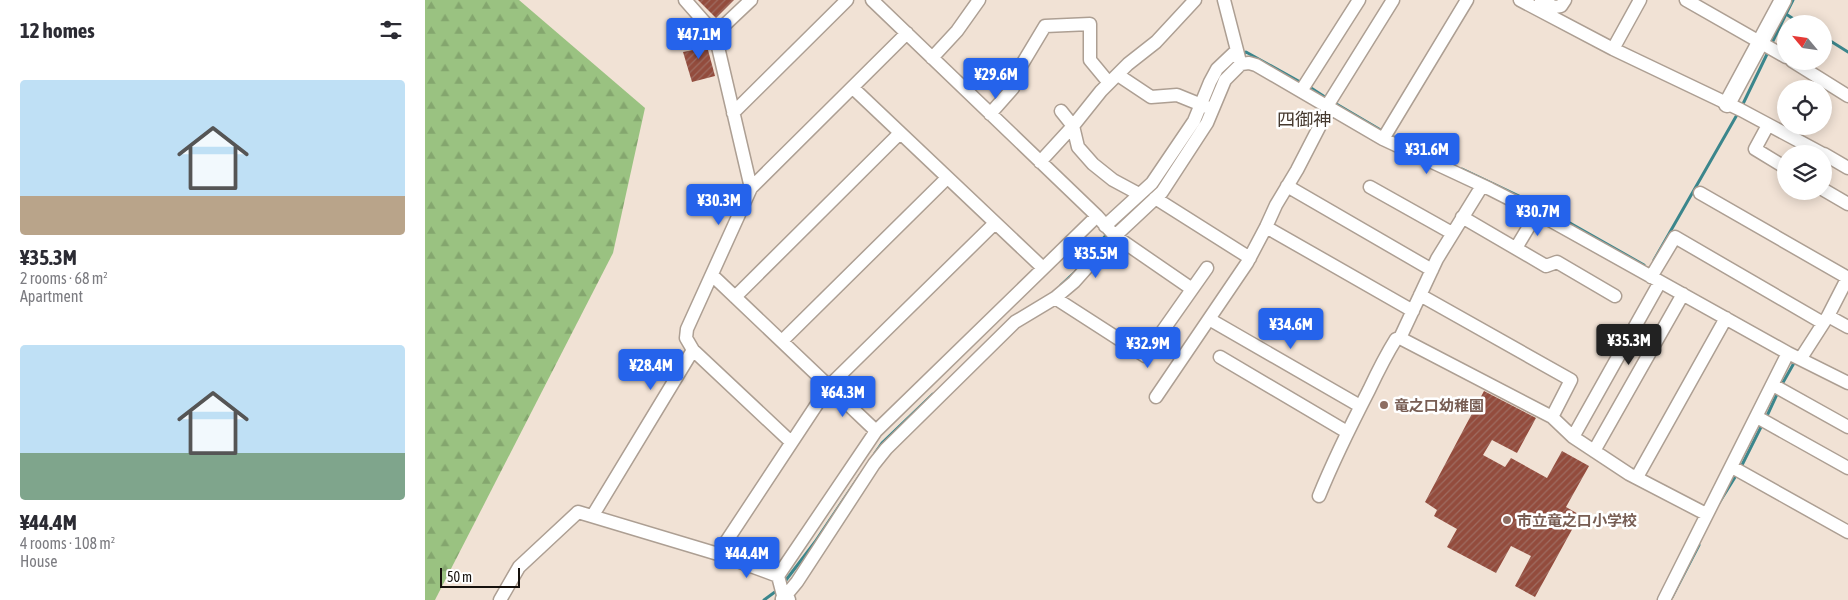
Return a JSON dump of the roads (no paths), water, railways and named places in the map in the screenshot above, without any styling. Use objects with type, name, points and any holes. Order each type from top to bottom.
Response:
[{"type":"street","points":[[685,0],[715,34],[751,188]]},
{"type":"street","points":[[715,34],[751,0]]},
{"type":"street","points":[[733,113],[847,0]]},
{"type":"street","points":[[872,0],[1115,236],[1192,290]]},
{"type":"street","points":[[1224,0],[1238,57],[1304,86],[1386,135],[1537,213],[1788,353],[1848,383]]},
{"type":"street","points":[[1304,86],[1359,0]]},
{"type":"street","points":[[1156,397],[1250,258],[1330,103],[1393,0]]},
{"type":"street","points":[[1386,135],[1467,0]]},
{"type":"street","points":[[1520,0],[1613,49],[1736,107],[1806,145]]},
{"type":"street","points":[[1541,0],[1554,7],[1561,6],[1565,0]]},
{"type":"street","points":[[1613,49],[1640,0]]},
{"type":"street","points":[[1687,0],[1707,5],[1777,52]]},
{"type":"street","points":[[1736,107],[1767,45],[1783,0]]},
{"type":"street","points":[[1040,162],[1113,79],[1156,42],[1191,1]]},
{"type":"street","points":[[933,58],[957,31],[974,2]]},
{"type":"street","points":[[990,114],[1013,88],[1021,66],[1045,26],[1090,24],[1090,60],[1113,79],[1151,96],[1177,96],[1207,107]]},
{"type":"street","points":[[791,442],[693,350],[686,338],[687,328],[751,188],[907,33]]},
{"type":"street","points":[[784,600],[886,448],[1015,322],[1055,298],[1074,282],[1115,236],[1162,192],[1207,124],[1210,82],[1217,70],[1238,57]]},
{"type":"street","points":[[1806,70],[1848,96]]},
{"type":"street","points":[[853,88],[1043,268]]},
{"type":"street","points":[[784,600],[778,576],[876,431],[1043,268],[1152,183],[1194,121],[1207,107]]},
{"type":"street","points":[[1061,111],[1073,126],[1078,147],[1093,164],[1113,180],[1139,194]]},
{"type":"street","points":[[1768,124],[1755,149],[1777,162]]},
{"type":"street","points":[[735,297],[900,133]]},
{"type":"street","points":[[1832,159],[1848,168]]},
{"type":"street","points":[[782,341],[947,178]]},
{"type":"street","points":[[1287,186],[1432,270]]},
{"type":"street","points":[[1371,186],[1452,233]]},
{"type":"street","points":[[1319,496],[1347,432],[1390,348],[1400,338],[1432,270],[1452,233],[1482,186]]},
{"type":"street","points":[[1700,193],[1848,277],[1801,358]]},
{"type":"street","points":[[1832,195],[1848,204]]},
{"type":"street","points":[[1155,198],[1250,258]]},
{"type":"street","points":[[1516,248],[1537,213]]},
{"type":"street","points":[[1463,217],[1546,266],[1557,262],[1615,296]]},
{"type":"street","points":[[718,554],[829,386],[995,223]]},
{"type":"street","points":[[1266,228],[1413,311]]},
{"type":"street","points":[[1573,437],[1656,279],[1675,237],[1825,319],[1848,327]]},
{"type":"street","points":[[1055,298],[1145,356],[1207,268]]},
{"type":"street","points":[[712,275],[876,431]]},
{"type":"street","points":[[1594,451],[1683,294]]},
{"type":"street","points":[[1420,295],[1571,380],[1552,417]]},
{"type":"street","points":[[1637,477],[1727,318]]},
{"type":"street","points":[[1209,319],[1360,406]]},
{"type":"street","points":[[1400,338],[1552,417],[1573,437],[1594,451],[1637,477],[1706,514]]},
{"type":"street","points":[[593,515],[693,350]]},
{"type":"street","points":[[1664,600],[1706,514],[1736,469],[1761,420],[1777,387],[1788,353]]},
{"type":"street","points":[[1220,357],[1347,432]]},
{"type":"street","points":[[1777,387],[1848,427]]},
{"type":"street","points":[[1761,420],[1848,468]]},
{"type":"street","points":[[1736,469],[1848,532]]},
{"type":"street","points":[[500,600],[519,568],[578,512],[718,554],[778,576]]},
{"type":"waterway","points":[[1786,14],[1793,0]]},
{"type":"waterway","points":[[1771,45],[1777,33]]},
{"type":"waterway","points":[[1833,43],[1848,52]]},
{"type":"waterway","points":[[1741,108],[1769,50]]},
{"type":"waterway","points":[[1242,55],[1246,52],[1302,83]]},
{"type":"waterway","points":[[1308,86],[1328,99]]},
{"type":"waterway","points":[[1333,102],[1384,132]]},
{"type":"waterway","points":[[1654,260],[1738,113]]},
{"type":"waterway","points":[[1390,135],[1415,147]]},
{"type":"waterway","points":[[1462,169],[1538,205],[1644,265]]},
{"type":"waterway","points":[[1148,195],[1157,187],[1165,175]]},
{"type":"waterway","points":[[1061,285],[1075,272],[1107,234]]},
{"type":"waterway","points":[[1781,386],[1794,363]]},
{"type":"waterway","points":[[1766,418],[1778,392]]},
{"type":"waterway","points":[[875,453],[882,443],[933,394]]},
{"type":"waterway","points":[[1740,469],[1763,423]]},
{"type":"waterway","points":[[1719,503],[1737,474]]},
{"type":"waterway","points":[[783,584],[815,542],[860,475]]},
{"type":"waterway","points":[[1672,597],[1699,545]]},
{"type":"waterway","points":[[764,600],[779,589]]},
{"type":"place","name":"竜之口幼稚園","points":[[1384,405]]},
{"type":"place","name":"市立竜之口小学校","points":[[1507,520]]},
{"type":"district","name":"四御神","points":[[1304,119]]}]
